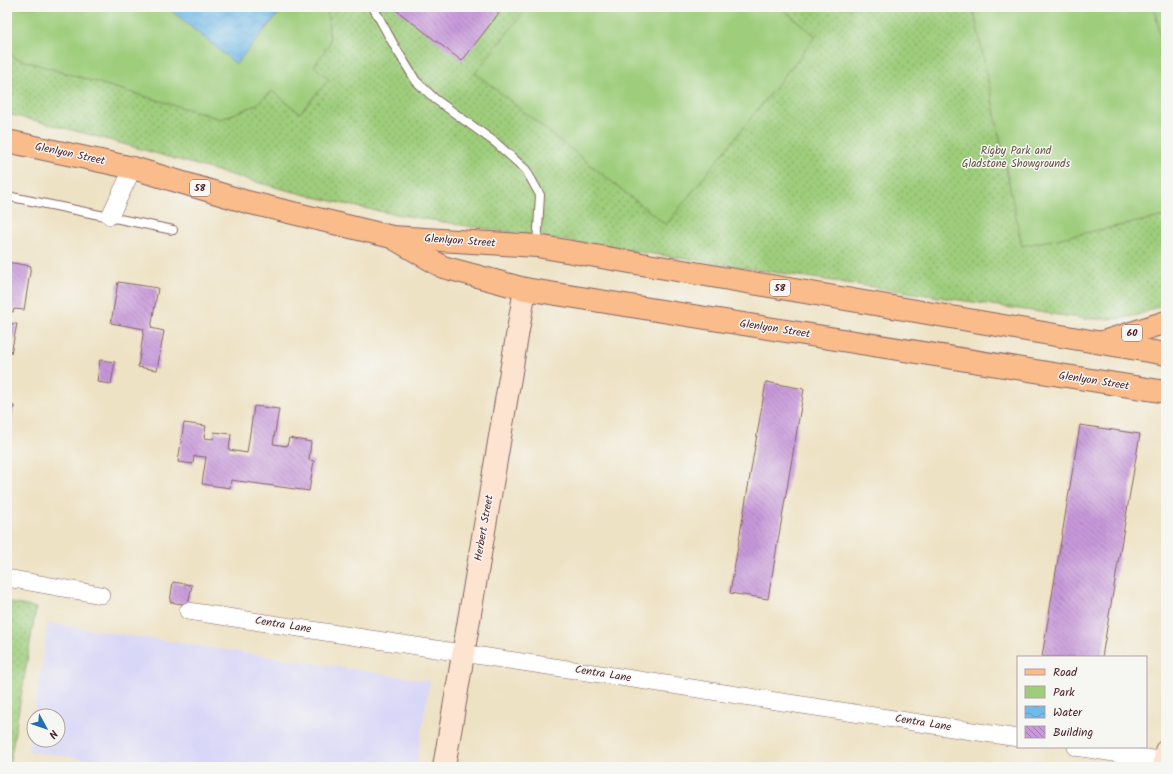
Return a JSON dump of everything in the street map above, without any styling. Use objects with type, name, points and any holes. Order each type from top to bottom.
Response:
[{"type":"main road","name":"Glenlyon Street","points":[[7,141],[133,168],[247,202],[392,237],[536,246],[1166,354]]},
{"type":"main road","name":"Glenlyon Street","points":[[392,237],[443,267],[525,289],[1166,392]]},
{"type":"main road","name":"60","points":[[1098,343],[1166,322]]},
{"type":"street","points":[[110,216],[133,168]]},
{"type":"street","name":"Herbert Street","points":[[444,767],[525,289]]},
{"type":"street","points":[[7,578],[101,595]]},
{"type":"street","name":"Centra Lane","points":[[188,611],[1017,738]]},
{"type":"street","points":[[1083,748],[1165,760]]},
{"type":"lane","points":[[374,7],[395,47],[416,81],[435,99],[496,143],[526,170],[540,195],[536,246]]},
{"type":"lane","points":[[7,196],[173,230]]},
{"type":"shaded area","points":[[48,623],[430,681],[416,767],[90,767],[91,760],[28,751],[28,748],[66,748],[66,708],[35,708]]},
{"type":"green space","name":"Rigby Park and Gladstone Showgrounds","points":[[7,7],[1166,7],[1166,302],[1145,312],[1127,317],[1085,319],[461,225],[344,204],[287,190],[87,134],[7,114]]},
{"type":"green space","points":[[7,7],[327,7],[330,43],[314,66],[329,79],[300,113],[272,91],[256,105],[221,119],[15,58],[7,50]]},
{"type":"green space","points":[[528,7],[780,7],[816,36],[666,225],[475,73]]},
{"type":"green space","points":[[973,7],[1154,7],[1166,65],[1166,216],[1022,246]]},
{"type":"green space","points":[[7,602],[36,608],[9,767],[7,767]]},
{"type":"water","points":[[167,7],[284,7],[236,64]]},
{"type":"building","points":[[398,7],[500,7],[502,9],[462,61],[396,10]]},
{"type":"building","points":[[7,262],[31,266],[24,310],[14,309],[13,312],[7,311]]},
{"type":"building","points":[[118,282],[158,288],[151,328],[164,331],[157,370],[138,367],[144,329],[111,323]]},
{"type":"building","points":[[7,323],[17,324],[11,353],[7,352]]},
{"type":"building","points":[[100,360],[115,362],[111,384],[97,382]]},
{"type":"building","points":[[766,382],[804,389],[768,599],[730,593]]},
{"type":"building","points":[[7,405],[14,406],[8,437],[7,437]]},
{"type":"building","points":[[254,406],[279,409],[273,444],[287,446],[289,438],[311,442],[309,460],[314,461],[309,491],[231,480],[230,488],[202,484],[206,457],[194,456],[193,464],[178,462],[184,423],[206,426],[204,438],[213,439],[214,432],[231,434],[229,450],[247,453]]},
{"type":"building","points":[[1080,425],[1140,434],[1102,656],[1042,656]]},
{"type":"building","points":[[173,582],[192,585],[188,605],[170,602]]}]
